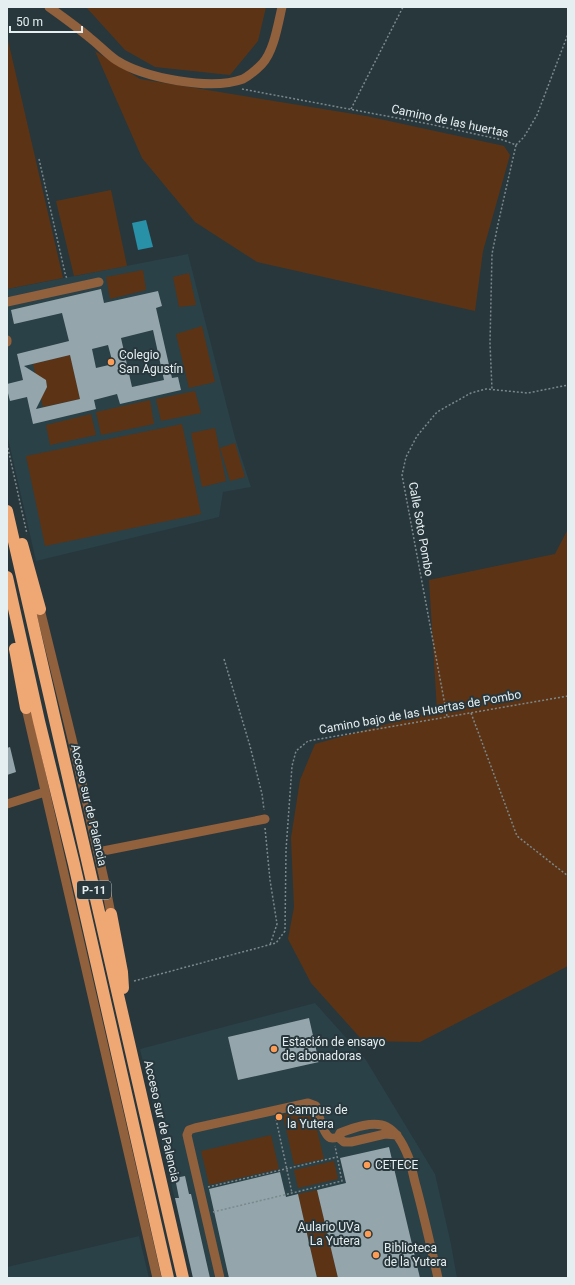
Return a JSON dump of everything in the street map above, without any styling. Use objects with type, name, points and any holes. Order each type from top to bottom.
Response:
[{"type":"highway","points":[[7,512],[24,547],[40,609]]},
{"type":"highway","name":"Acceso sur de Palencia","points":[[7,512],[182,1274]]},
{"type":"highway","name":"P-11","points":[[7,577],[39,721],[74,864],[164,1277]]},
{"type":"highway","points":[[7,600],[26,708]]},
{"type":"highway","points":[[111,914],[122,972],[125,1022]]},
{"type":"lane","points":[[49,7],[92,39],[115,59],[128,67],[145,74],[200,84],[226,83],[244,78],[263,63],[272,47],[282,7]]},
{"type":"lane","points":[[7,302],[99,282]]},
{"type":"lane","points":[[40,609],[98,852],[111,914]]},
{"type":"lane","points":[[26,708],[45,792],[164,1277]]},
{"type":"lane","points":[[7,804],[45,792]]},
{"type":"lane","points":[[98,852],[265,819]]},
{"type":"lane","points":[[220,1278],[187,1135],[189,1130],[308,1103],[316,1106],[326,1133],[329,1137],[336,1138],[344,1142],[351,1142],[384,1134],[397,1135]]},
{"type":"lane","points":[[336,1138],[340,1133],[345,1131],[368,1125],[379,1124],[388,1128],[397,1135],[408,1156],[438,1278]]},
{"type":"path","points":[[351,109],[403,7]]},
{"type":"path","points":[[516,145],[524,137],[537,115],[568,34]]},
{"type":"path","name":"Camino de las huertas","points":[[237,88],[436,126],[503,140],[516,145],[492,254],[490,343],[492,389]]},
{"type":"path","points":[[39,159],[65,273],[71,288]]},
{"type":"path","name":"Calle Soto Pombo","points":[[447,717],[402,476],[406,457],[417,436],[437,412],[472,393],[492,389],[528,393],[568,385]]},
{"type":"path","points":[[224,659],[250,746],[262,794],[270,880],[277,924],[270,945]]},
{"type":"path","name":"Camino bajo de las Huertas de Pombo","points":[[122,984],[276,943],[285,931],[286,850],[292,766],[296,752],[308,741],[568,696]]},
{"type":"path","points":[[471,713],[517,836],[568,876]]},
{"type":"path","points":[[274,1110],[292,1193]]},
{"type":"path","points":[[206,1214],[342,1181],[337,1157],[336,1138]]},
{"type":"path","points":[[200,1189],[337,1157]]},
{"type":"shaded area","points":[[86,7],[266,7],[258,41],[230,75],[155,67],[125,50]]},
{"type":"shaded area","points":[[7,36],[63,278],[7,289]]},
{"type":"shaded area","points":[[95,51],[140,79],[366,116],[504,146],[510,155],[483,251],[475,311],[257,262],[195,222],[142,158]]},
{"type":"shaded area","points":[[111,190],[127,266],[74,276],[56,201]]},
{"type":"shaded area","name":"Colegio San Agustín","points":[[188,254],[235,438],[251,487],[223,492],[219,517],[36,561],[7,434],[7,289]]},
{"type":"shaded area","points":[[143,270],[146,290],[110,299],[106,277]]},
{"type":"shaded area","points":[[189,273],[196,305],[179,307],[173,277]]},
{"type":"shaded area","points":[[202,326],[215,382],[189,388],[176,334]]},
{"type":"shaded area","points":[[70,355],[80,399],[43,407],[40,394],[44,393],[47,387],[46,380],[36,377],[33,364]]},
{"type":"shaded area","points":[[195,391],[201,413],[161,421],[156,399]]},
{"type":"shaded area","points":[[150,400],[154,424],[101,435],[96,412]]},
{"type":"shaded area","points":[[91,414],[96,435],[50,445],[46,425]]},
{"type":"shaded area","points":[[182,424],[201,514],[45,546],[26,456]]},
{"type":"shaded area","points":[[215,428],[226,481],[202,487],[191,433]]},
{"type":"shaded area","points":[[235,443],[245,477],[230,481],[220,448]]},
{"type":"shaded area","points":[[568,529],[568,966],[420,1042],[363,1041],[311,983],[288,939],[294,907],[291,838],[300,780],[315,744],[437,710],[429,580],[555,554]]},
{"type":"shaded area","name":"Campus de la Yutera","points":[[315,1003],[366,1060],[435,1174],[457,1278],[193,1278],[140,1049]]},
{"type":"shaded area","points":[[302,1109],[311,1112],[314,1117],[324,1159],[294,1165],[283,1115]]},
{"type":"shaded area","points":[[271,1135],[279,1169],[209,1185],[201,1151]]},
{"type":"shaded area","points":[[334,1161],[338,1179],[298,1188],[294,1170]]},
{"type":"shaded area","points":[[317,1190],[338,1278],[317,1278],[298,1194]]},
{"type":"shaded area","points":[[139,1236],[149,1278],[7,1278],[7,1267]]},
{"type":"water","points":[[146,220],[153,247],[138,250],[132,223]]},
{"type":"building","points":[[101,289],[104,303],[158,291],[162,306],[156,308],[172,378],[178,377],[181,390],[120,404],[117,394],[94,400],[96,409],[33,424],[27,397],[10,401],[7,389],[7,384],[23,380],[17,354],[69,341],[62,313],[14,324],[11,310]],"holes":[[[153,330],[164,380],[132,387],[121,338]],[[108,345],[113,364],[96,368],[92,349]],[[70,355],[80,399],[36,409],[47,387],[46,380],[24,366]]]},
{"type":"building","points":[[10,747],[16,772],[7,775],[7,748]]},
{"type":"building","name":"Estación de ensayo de abonadoras","points":[[309,1018],[319,1062],[238,1080],[228,1037]]},
{"type":"building","name":"Aulario UVa La Yutera","points":[[389,1147],[420,1278],[338,1278],[317,1190],[346,1183],[340,1158]]},
{"type":"building","name":"Aulario UVa La Yutera","points":[[280,1172],[286,1197],[298,1194],[317,1278],[229,1278],[209,1189]]},
{"type":"building","points":[[185,1176],[189,1194],[191,1194],[210,1278],[193,1278],[175,1198],[179,1198],[175,1178]]},
{"type":"place","name":"Colegio San Agustín","points":[[111,362]]},
{"type":"place","name":"Estación de ensayo de abonadoras","points":[[274,1049]]},
{"type":"place","name":"Campus de la Yutera","points":[[279,1117]]},
{"type":"place","name":"CETECE","points":[[367,1165]]},
{"type":"place","name":"Aulario UVa La Yutera","points":[[368,1234]]},
{"type":"place","name":"Biblioteca de la Yutera","points":[[376,1255]]}]
